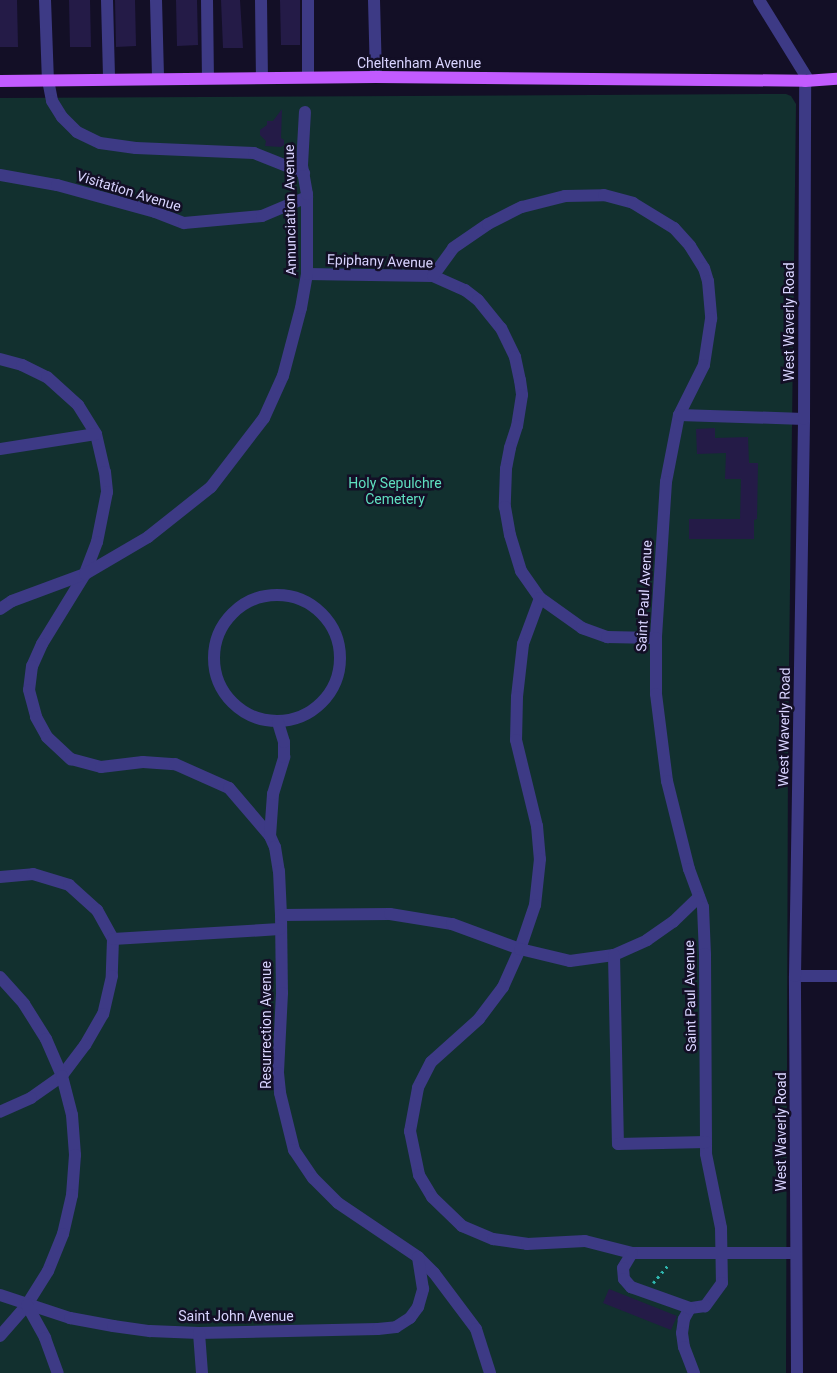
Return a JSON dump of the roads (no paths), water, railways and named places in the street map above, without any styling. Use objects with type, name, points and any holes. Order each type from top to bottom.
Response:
[{"type":"main road","name":"Cheltenham Avenue","points":[[0,81],[376,77],[807,81],[837,79]]},
{"type":"street","points":[[46,0],[48,80],[52,101],[62,118],[77,132],[100,143],[136,148],[254,153],[304,173]]},
{"type":"street","points":[[106,0],[109,79]]},
{"type":"street","points":[[156,0],[158,79]]},
{"type":"street","points":[[207,0],[208,78]]},
{"type":"street","points":[[261,0],[262,78]]},
{"type":"street","points":[[308,0],[308,78]]},
{"type":"street","points":[[374,0],[376,77]]},
{"type":"street","points":[[759,0],[807,81]]},
{"type":"street","name":"West Waverly Road","points":[[796,1373],[795,976],[804,419],[807,81]]},
{"type":"street","name":"Annunciation Avenue","points":[[0,609],[12,602],[85,574],[160,528],[211,487],[230,465],[264,418],[283,376],[301,308],[307,274],[307,197],[302,165],[306,112]]},
{"type":"street","name":"Visitation Avenue","points":[[0,175],[57,185],[155,212],[184,223],[262,216],[307,197]]},
{"type":"street","name":"Saint Paul Avenue","points":[[432,276],[453,248],[488,224],[522,208],[565,196],[604,195],[633,203],[674,228],[690,246],[704,268],[708,281],[711,319],[704,365],[680,415],[666,482],[656,638],[656,694],[667,781],[689,869],[703,906],[706,1154],[721,1228],[721,1254]]},
{"type":"street","name":"Epiphany Avenue","points":[[307,274],[432,276],[465,290],[478,300],[501,328],[516,357],[522,395],[517,426],[506,469],[505,507],[510,535],[521,571],[540,598],[568,620],[607,637],[656,638]]},
{"type":"street","points":[[0,360],[22,365],[47,377],[78,405],[96,434],[102,452],[107,492],[97,542],[85,574],[42,644],[32,666],[30,690],[32,703],[36,717],[47,737],[71,758],[100,767],[143,762],[175,764],[201,775],[229,788],[270,836]]},
{"type":"street","points":[[680,415],[804,419]]},
{"type":"street","points":[[0,449],[96,434]]},
{"type":"street","points":[[275,594],[295,597],[313,606],[327,619],[337,637],[340,656],[338,676],[329,694],[316,709],[298,718],[278,722],[256,719],[237,708],[222,692],[214,671],[214,649],[221,628],[235,610],[254,599],[275,594]]},
{"type":"street","points":[[540,598],[523,644],[517,697],[516,740],[537,826],[540,859],[535,905],[520,949],[503,987],[479,1018],[431,1062],[418,1088],[410,1131],[419,1175],[432,1197],[462,1226],[493,1240],[527,1244],[585,1241],[632,1253],[796,1253]]},
{"type":"street","points":[[270,836],[273,794],[284,757],[284,742],[278,722]]},
{"type":"street","name":"Resurrection Avenue","points":[[270,836],[275,847],[279,871],[281,915],[282,993],[278,1073],[280,1093],[294,1150],[313,1178],[338,1204],[418,1257],[434,1273],[476,1329],[490,1373]]},
{"type":"street","points":[[0,877],[33,874],[69,885],[97,910],[113,939],[112,976],[103,1014],[85,1045],[62,1076],[31,1098],[0,1112]]},
{"type":"street","points":[[281,915],[390,914],[452,924],[520,949],[570,960],[614,955],[647,940],[673,922],[699,897]]},
{"type":"street","points":[[113,939],[280,929]]},
{"type":"street","points":[[614,955],[618,1144],[706,1142]]},
{"type":"street","points":[[795,976],[837,976]]},
{"type":"street","points":[[0,977],[24,1004],[46,1038],[62,1076],[72,1115],[74,1147],[72,1195],[63,1234],[54,1256],[27,1305],[0,1336]]},
{"type":"street","points":[[632,1253],[623,1268],[624,1279],[631,1287],[690,1308],[705,1306],[722,1283],[721,1254]]},
{"type":"street","name":"Saint John Avenue","points":[[0,1295],[27,1305],[113,1326],[199,1333],[378,1329],[396,1327],[410,1318],[418,1307],[423,1289],[418,1257]]},
{"type":"street","points":[[27,1305],[45,1338],[58,1373]]},
{"type":"street","points":[[690,1308],[684,1319],[682,1333],[684,1347],[694,1373]]},
{"type":"street","points":[[199,1333],[202,1373]]},
{"type":"park label","name":"Holy Sepulchre Cemetery","points":[[395,492]]}]
